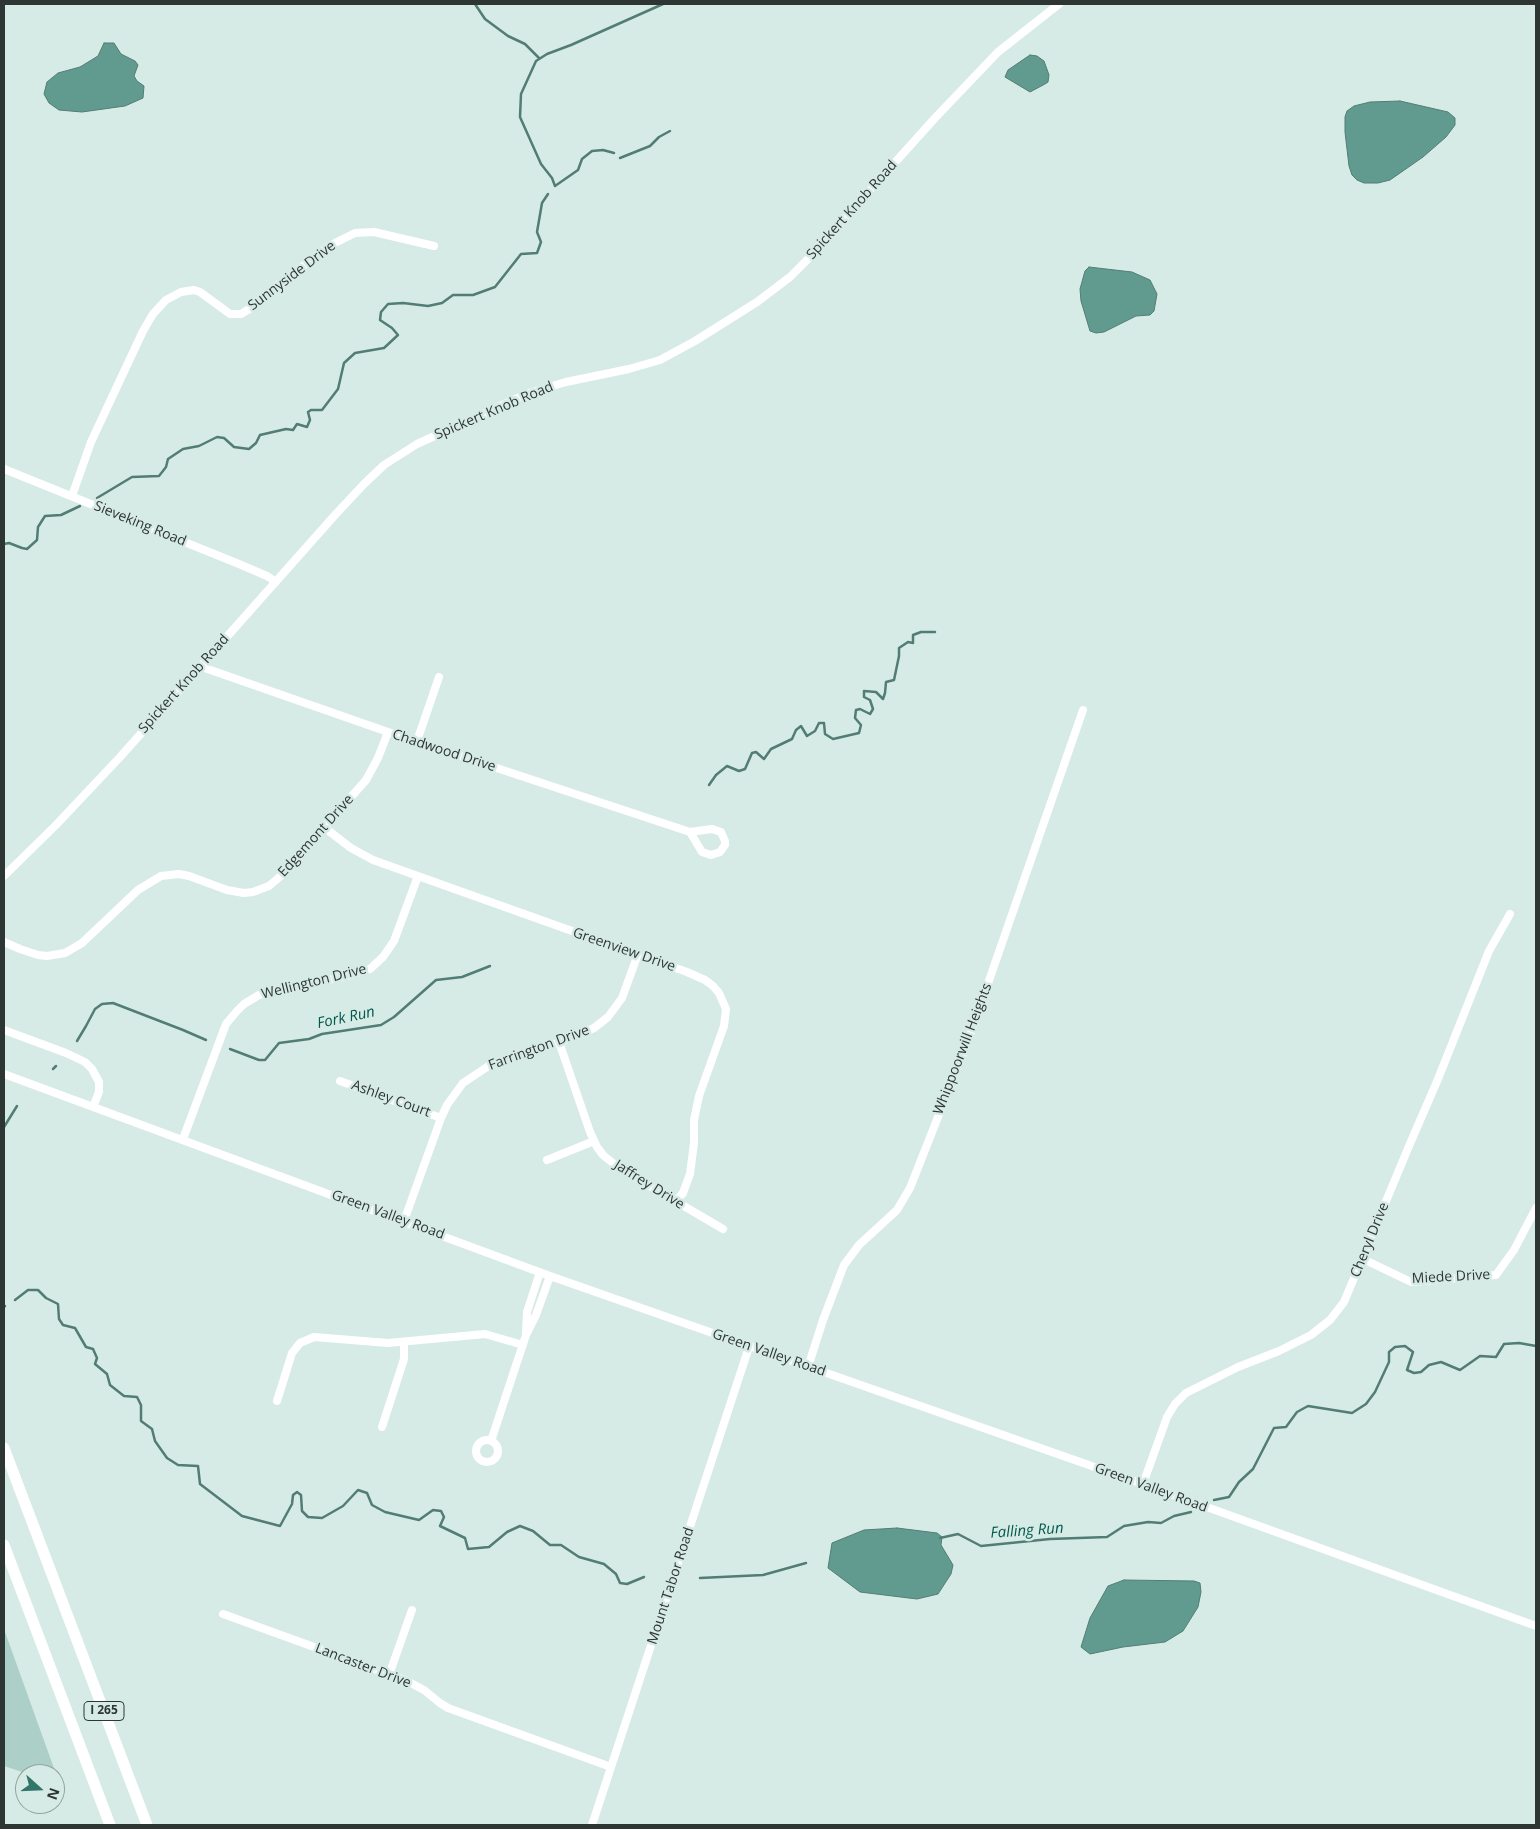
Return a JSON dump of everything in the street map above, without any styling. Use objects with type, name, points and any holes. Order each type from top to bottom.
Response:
[{"type":"highway","name":"I 265","points":[[4,1448],[147,1825]]},
{"type":"highway","name":"I 265","points":[[4,1545],[110,1825]]},
{"type":"street","name":"Spickert Knob Road","points":[[4,876],[121,756],[199,666],[364,484],[384,465],[418,444],[529,393],[566,382],[629,369],[660,360],[695,341],[780,286],[810,257],[998,52],[1059,4]]},
{"type":"street","name":"Sunnyside Drive","points":[[72,496],[91,442],[143,331],[153,314],[166,300],[181,292],[194,290],[200,292],[230,314],[241,314],[330,246],[355,233],[374,232],[434,246]]},
{"type":"street","name":"Sieveking Road","points":[[4,469],[239,564],[276,582]]},
{"type":"street","name":"Chadwood Drive","points":[[199,666],[388,732],[690,832],[717,830],[724,836],[725,845],[716,855],[706,854],[699,848],[690,832]]},
{"type":"street","points":[[417,741],[439,677]]},
{"type":"street","name":"Whippoorwill Heights","points":[[808,1367],[844,1264],[859,1245],[897,1210],[910,1188],[968,1041],[1083,710]]},
{"type":"street","name":"Edgemont Drive","points":[[4,942],[38,955],[56,955],[65,952],[82,943],[138,890],[161,876],[179,874],[189,876],[244,893],[261,890],[269,886],[283,874],[366,780],[378,758],[388,732]]},
{"type":"street","name":"Greenview Drive","points":[[325,828],[357,852],[705,980],[719,993],[726,1009],[724,1026],[699,1096],[694,1120],[694,1143],[690,1174],[683,1192],[676,1202]]},
{"type":"street","name":"Wellington Drive","points":[[183,1140],[226,1024],[244,1004],[259,995],[351,975],[370,969],[384,957],[394,941],[418,876]]},
{"type":"street","name":"Cheryl Drive","points":[[1143,1484],[1167,1417],[1175,1404],[1186,1393],[1238,1367],[1280,1351],[1311,1335],[1330,1320],[1344,1302],[1438,1080],[1489,951],[1510,914]]},
{"type":"street","name":"Farrington Drive","points":[[404,1221],[441,1118],[454,1094],[463,1083],[480,1070],[501,1060],[586,1032],[608,1017],[622,998],[638,954]]},
{"type":"street","points":[[4,1030],[66,1053],[85,1062],[92,1068],[99,1082],[99,1092],[93,1107]]},
{"type":"street","name":"Jaffrey Drive","points":[[559,1042],[594,1141],[603,1155],[619,1168],[723,1229]]},
{"type":"street","name":"Green Valley Road","points":[[4,1074],[550,1276],[1143,1484],[1536,1626]]},
{"type":"street","name":"Ashley Court","points":[[340,1081],[441,1118]]},
{"type":"street","points":[[548,1160],[594,1141]]},
{"type":"street","name":"Miede Drive","points":[[1362,1259],[1412,1282],[1496,1275],[1514,1250],[1536,1208]]},
{"type":"street","points":[[526,1335],[526,1312],[540,1272]]},
{"type":"street","points":[[491,1441],[526,1335],[536,1315],[550,1276]]},
{"type":"street","points":[[277,1401],[292,1353],[306,1339],[322,1337],[373,1343],[404,1343],[476,1334],[491,1335],[523,1345]]},
{"type":"street","points":[[382,1427],[404,1359],[404,1343]]},
{"type":"street","name":"Mount Tabor Road","points":[[592,1825],[749,1347]]},
{"type":"street","points":[[390,1674],[412,1610]]},
{"type":"street","name":"Lancaster Drive","points":[[223,1614],[390,1674],[424,1690],[448,1708],[611,1767]]},
{"type":"shaded area","points":[[104,43],[114,43],[121,54],[135,61],[138,65],[134,76],[144,86],[143,98],[125,106],[82,112],[59,110],[49,103],[44,94],[47,82],[58,73],[80,67],[98,56]]},
{"type":"shaded area","points":[[1030,55],[1037,56],[1044,61],[1049,75],[1048,82],[1030,92],[1005,77],[1008,70]]},
{"type":"shaded area","points":[[1400,101],[1448,112],[1455,118],[1455,125],[1446,137],[1423,157],[1390,180],[1378,183],[1364,183],[1357,180],[1352,175],[1349,166],[1345,132],[1347,111],[1354,106],[1370,102]]},
{"type":"shaded area","points":[[1089,267],[1132,272],[1150,280],[1157,294],[1154,311],[1150,315],[1136,316],[1104,332],[1096,333],[1090,331],[1081,301],[1080,289],[1085,271]]},
{"type":"shaded area","points":[[897,1528],[937,1533],[942,1537],[941,1545],[953,1565],[951,1574],[938,1594],[917,1599],[860,1592],[828,1568],[832,1543],[864,1530]]},
{"type":"shaded area","points":[[1124,1580],[1194,1581],[1200,1583],[1201,1592],[1198,1607],[1183,1631],[1165,1642],[1123,1647],[1090,1654],[1081,1647],[1090,1618],[1108,1586]]},
{"type":"shaded area","points":[[4,1629],[52,1764],[15,1764],[15,1770],[4,1766]]},
{"type":"waterway","points":[[475,4],[485,19],[508,36],[525,44],[539,58]]},
{"type":"waterway","points":[[614,153],[603,150],[592,151],[582,159],[578,170],[555,186],[552,178],[541,164],[520,117],[521,94],[536,61],[547,54],[663,4]]},
{"type":"waterway","points":[[620,158],[650,146],[659,137],[670,131]]},
{"type":"waterway","points":[[97,498],[132,477],[159,476],[166,467],[168,459],[183,449],[199,446],[217,437],[224,438],[234,447],[249,449],[256,443],[260,435],[286,429],[293,430],[297,424],[307,427],[310,420],[308,412],[311,410],[322,410],[338,389],[344,363],[355,353],[384,348],[398,335],[392,328],[380,320],[381,312],[388,304],[403,303],[428,306],[442,303],[453,295],[473,295],[495,287],[521,254],[537,253],[541,242],[537,232],[542,203],[548,194]]},
{"type":"waterway","points":[[4,544],[9,543],[27,549],[37,540],[38,527],[45,516],[61,515],[80,506]]},
{"type":"waterway","name":"Fork Run","points":[[709,785],[716,775],[727,766],[739,771],[745,769],[752,753],[756,752],[764,759],[771,749],[792,739],[796,730],[801,726],[807,736],[815,731],[819,723],[824,723],[825,734],[833,739],[859,733],[861,725],[855,718],[856,710],[860,709],[870,714],[873,709],[870,700],[864,697],[864,691],[876,692],[883,699],[886,682],[894,680],[899,648],[908,642],[913,643],[913,635],[921,632],[935,632]]},
{"type":"waterway","name":"Fork Run","points":[[230,1049],[259,1060],[265,1060],[279,1043],[381,1025],[394,1017],[436,980],[462,977],[490,966]]},
{"type":"waterway","name":"Fork Run","points":[[77,1041],[95,1009],[102,1004],[113,1003],[206,1040]]},
{"type":"waterway","name":"Fork Run","points":[[53,1069],[56,1066]]},
{"type":"waterway","name":"Fork Run","points":[[4,1127],[17,1106]]},
{"type":"waterway","name":"Falling Run","points":[[15,1300],[28,1290],[38,1290],[46,1298],[58,1304],[59,1319],[63,1325],[75,1328],[86,1347],[93,1349],[97,1358],[95,1364],[107,1374],[110,1385],[124,1396],[137,1397],[141,1405],[141,1421],[152,1429],[155,1441],[167,1458],[178,1465],[198,1466],[200,1484],[242,1516],[280,1526],[292,1504],[293,1495],[297,1492],[301,1495],[302,1511],[308,1517],[322,1518],[343,1506],[358,1490],[367,1493],[372,1505],[385,1512],[419,1520],[433,1510],[441,1511],[444,1517],[440,1526],[465,1538],[468,1549],[489,1547],[507,1532],[520,1526],[533,1531],[550,1545],[561,1545],[579,1557],[604,1564],[616,1574],[620,1583],[627,1584],[644,1577]]},
{"type":"waterway","name":"Falling Run","points":[[1214,1500],[1229,1497],[1239,1482],[1253,1469],[1274,1428],[1286,1427],[1297,1412],[1308,1406],[1352,1413],[1366,1404],[1375,1392],[1389,1362],[1389,1352],[1395,1347],[1405,1346],[1413,1352],[1407,1370],[1414,1373],[1421,1372],[1429,1365],[1441,1362],[1460,1370],[1480,1356],[1496,1357],[1504,1344],[1519,1343],[1536,1346]]},
{"type":"waterway","name":"Falling Run","points":[[940,1538],[958,1534],[981,1546],[1050,1539],[1107,1537],[1124,1526],[1148,1522],[1161,1523],[1174,1516],[1191,1512]]},
{"type":"waterway","name":"Falling Run","points":[[700,1578],[763,1575],[806,1563]]}]
